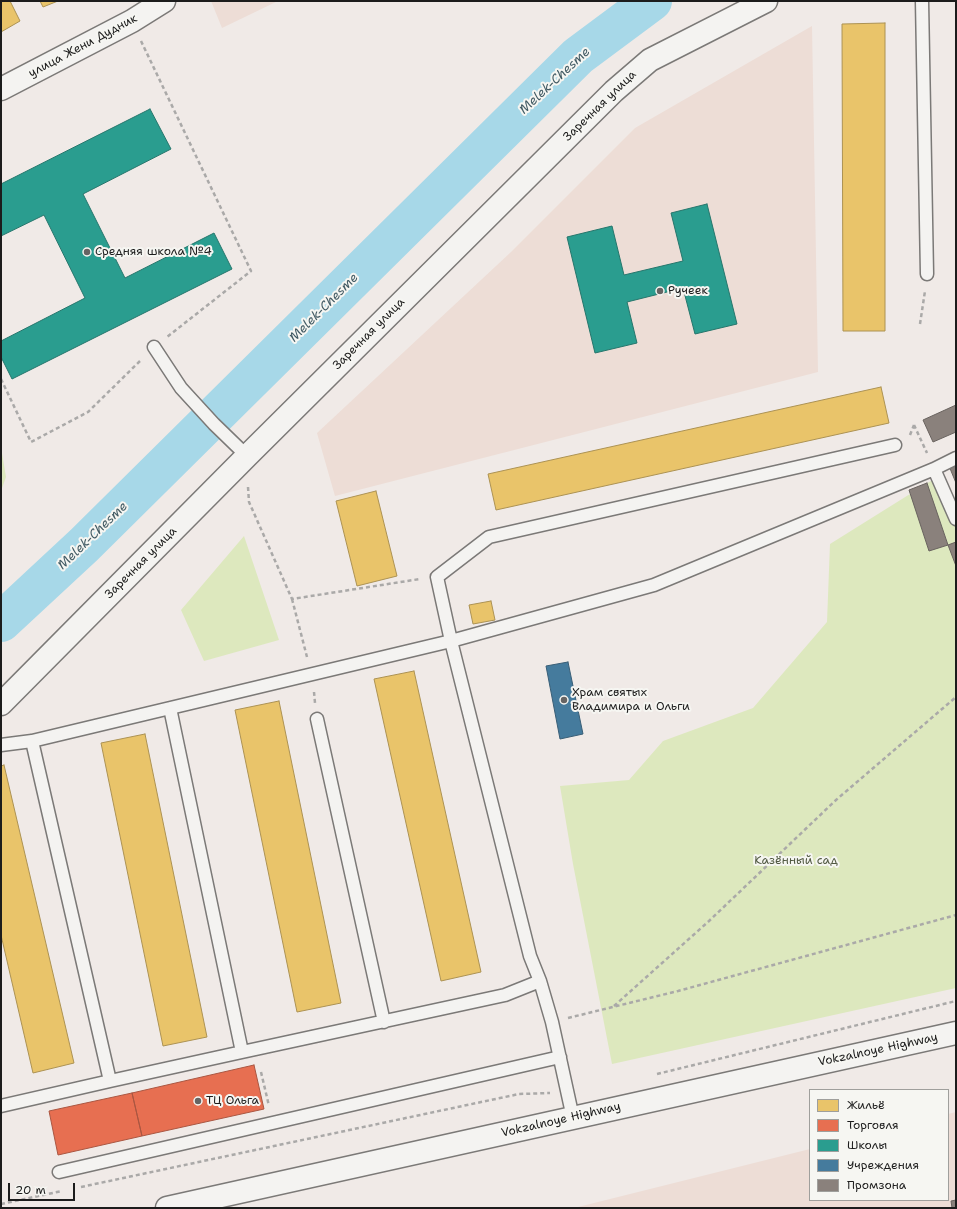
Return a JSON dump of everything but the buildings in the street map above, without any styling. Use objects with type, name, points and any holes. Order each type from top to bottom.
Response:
[{"type":"street","name":"улица Жени Дудник","points":[[1,89],[132,21],[164,1]]},
{"type":"street","name":"Заречная улица","points":[[1,704],[247,456],[633,73],[650,60],[671,48],[766,1]]},
{"type":"street","name":"Vokzalnoye Highway","points":[[167,1208],[956,1033]]},
{"type":"lane","points":[[922,1],[927,274]]},
{"type":"lane","points":[[154,347],[181,388],[214,424],[247,456]]},
{"type":"lane","points":[[573,1118],[552,1022],[540,981],[530,956],[451,641],[437,577],[489,537],[895,446]]},
{"type":"lane","points":[[1,745],[32,741],[451,641],[654,585],[934,469],[956,458]]},
{"type":"lane","points":[[934,469],[956,519]]},
{"type":"lane","points":[[170,708],[242,1052]]},
{"type":"lane","points":[[317,719],[384,1022]]},
{"type":"lane","points":[[32,741],[110,1081]]},
{"type":"lane","points":[[1,1106],[505,995],[540,981]]},
{"type":"lane","points":[[60,1172],[272,1122],[560,1057]]},
{"type":"path","points":[[1,379],[31,442],[88,412],[154,347],[251,271],[132,21]]},
{"type":"path","points":[[920,324],[927,274]]},
{"type":"path","points":[[914,425],[934,469]]},
{"type":"path","points":[[247,456],[249,502],[292,599],[311,675],[317,719]]},
{"type":"path","points":[[292,599],[437,577]]},
{"type":"path","points":[[614,1006],[709,921],[836,800],[956,697]]},
{"type":"path","points":[[552,1022],[678,991],[956,915]]},
{"type":"path","points":[[654,1075],[956,1001]]},
{"type":"path","points":[[261,1072],[272,1122]]},
{"type":"path","points":[[78,1187],[518,1094],[568,1092]]},
{"type":"path","points":[[1,1204],[63,1191]]},
{"type":"shaded area","points":[[211,1],[278,1],[222,28]]},
{"type":"shaded area","points":[[812,26],[818,372],[335,496],[317,433],[511,252],[635,128]]},
{"type":"shaded area","points":[[956,1112],[956,1208],[574,1208],[809,1149],[809,1201],[949,1201],[949,1114]]},
{"type":"green space","points":[[1,447],[6,477],[1,491]]},
{"type":"green space","name":"Казённый сад","points":[[934,479],[956,508],[956,988],[612,1064],[573,864],[560,786],[629,780],[663,741],[753,708],[827,622],[830,544]]},
{"type":"green space","points":[[244,536],[279,640],[204,661],[181,610]]},
{"type":"waterway","name":"Melek-Chesme","points":[[1,622],[84,545],[578,56],[652,1]]},
{"type":"place","name":"Средняя школа №4","points":[[87,252]]},
{"type":"place","name":"Ручеек","points":[[660,291]]},
{"type":"place","name":"Храм святых Владимира и Ольги","points":[[564,700]]},
{"type":"place","name":"ТЦ Ольга","points":[[198,1101]]}]
